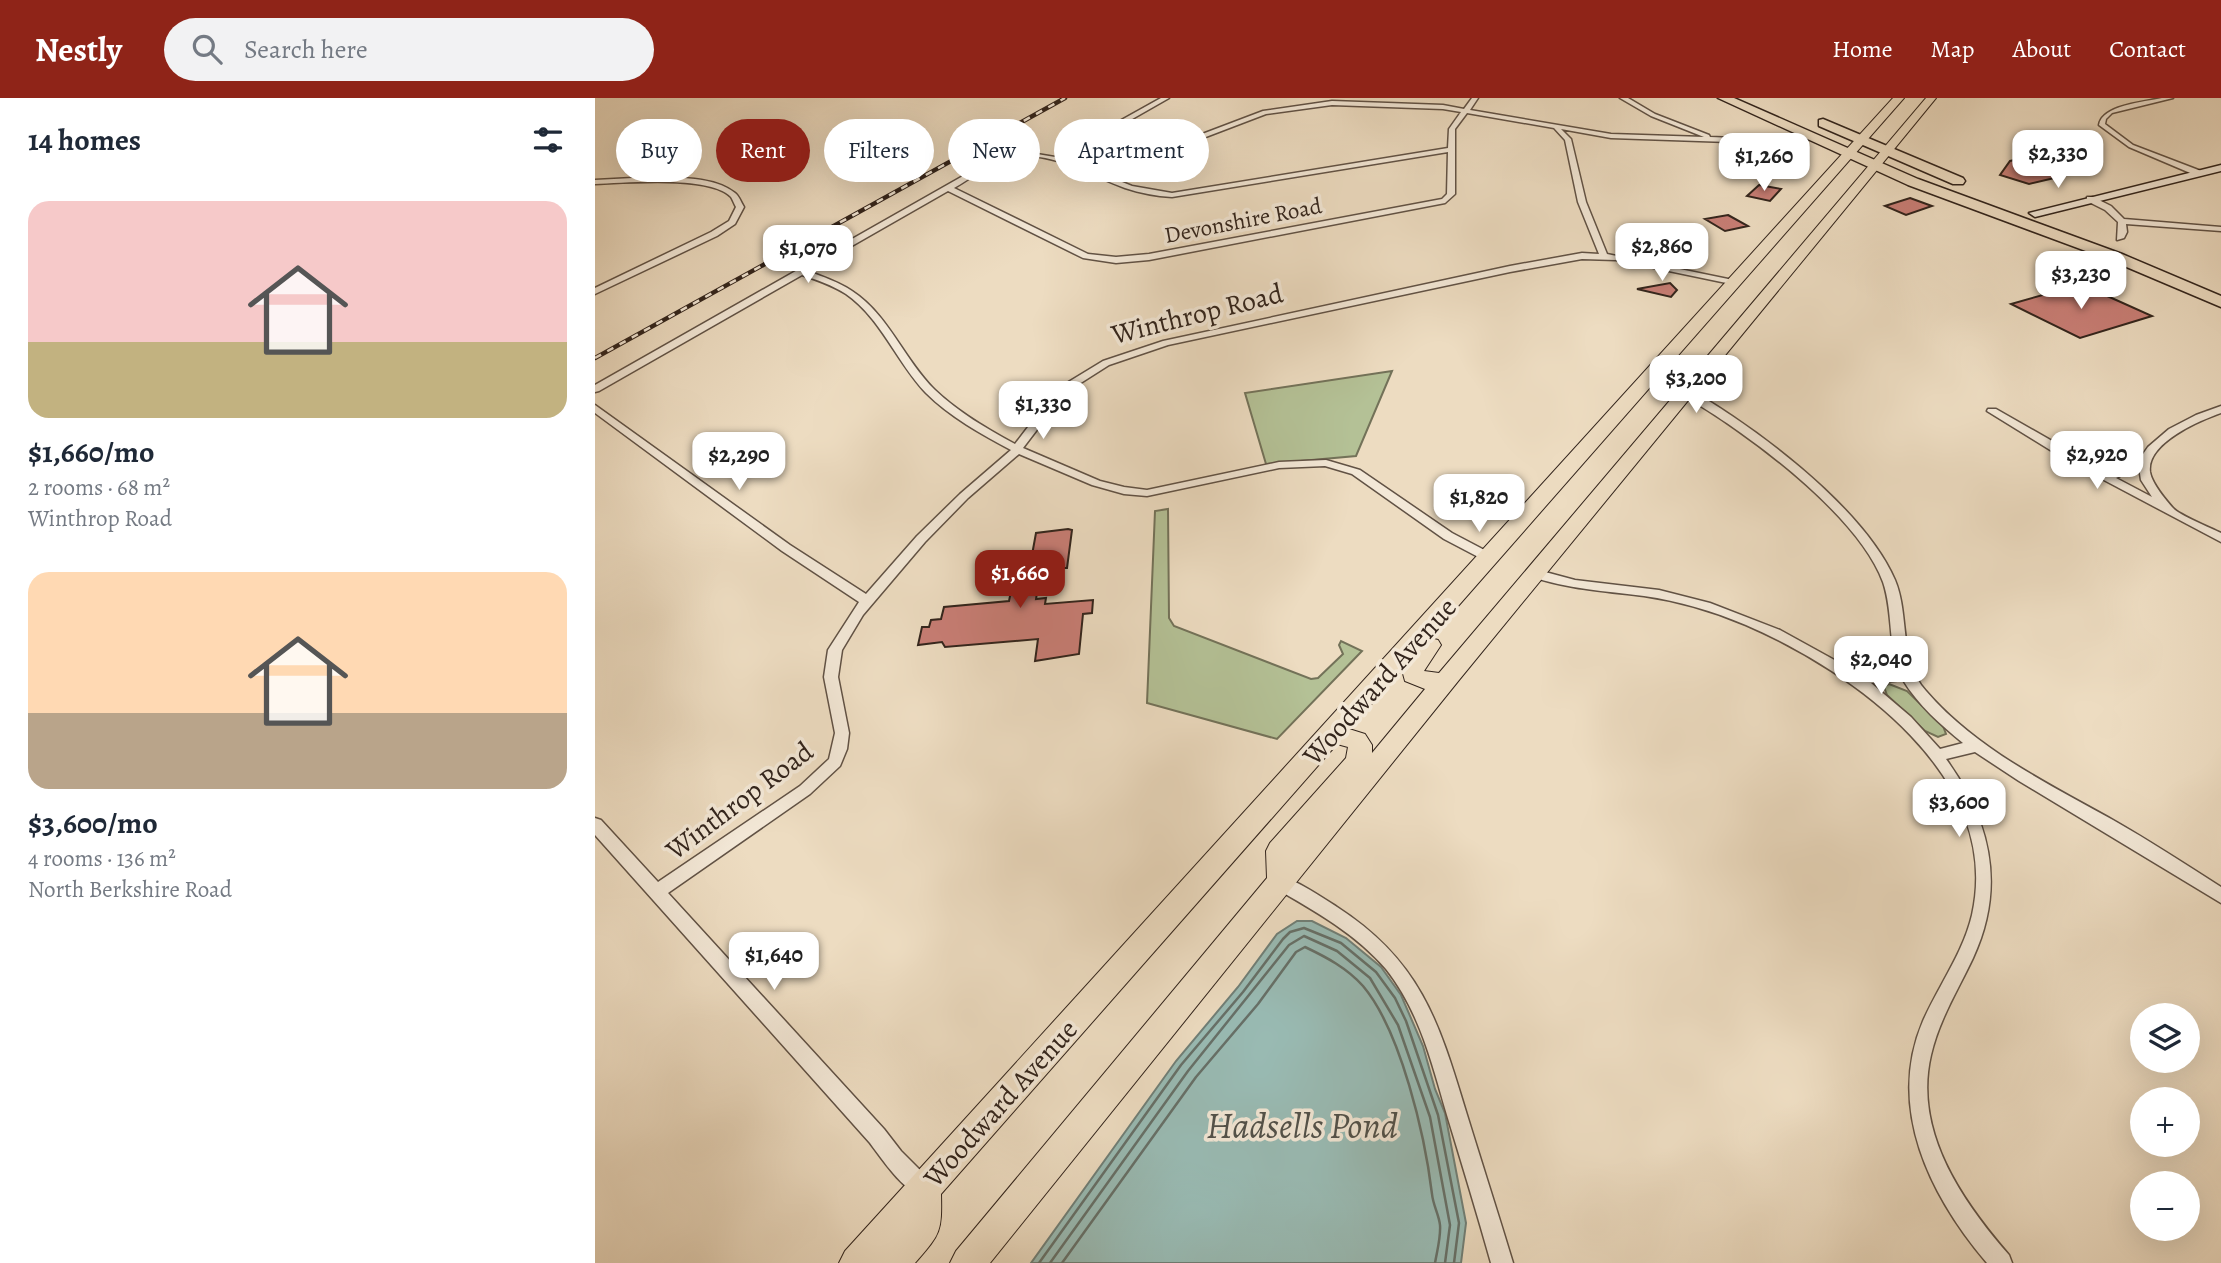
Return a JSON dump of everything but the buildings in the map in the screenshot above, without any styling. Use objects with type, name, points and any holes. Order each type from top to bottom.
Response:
[{"type":"highway","points":[[1724,98],[1874,166],[2125,260],[2221,302]]},
{"type":"highway","points":[[1746,108],[1761,104],[1777,106]]},
{"type":"highway","points":[[1809,117],[1974,188]]},
{"type":"highway","points":[[1999,198],[2221,291]]},
{"type":"highway","points":[[2003,216],[2021,217],[2035,213]]},
{"type":"main road","points":[[1916,98],[1931,98]]},
{"type":"main road","name":"Woodward Avenue","points":[[968,1263],[1534,573],[1686,393],[1712,343],[1787,271],[1931,98]]},
{"type":"main road","points":[[1896,100],[1914,106],[1899,123],[1904,130]]},
{"type":"main road","name":"Woodward Avenue","points":[[857,1263],[1896,100]]},
{"type":"main road","points":[[1836,166],[1840,176],[1814,206],[1818,209],[1838,209]]},
{"type":"main road","points":[[1784,225],[1807,231],[1784,258],[1787,271]]},
{"type":"main road","points":[[1712,343],[1701,334],[1738,293],[1733,283]]},
{"type":"main road","points":[[1587,512],[1594,481],[1643,424],[1643,414],[1621,410]]},
{"type":"main road","points":[[1446,680],[1422,681],[1413,675],[1412,668],[1492,574],[1488,557]]},
{"type":"main road","points":[[1280,883],[1279,851],[1356,763],[1360,754],[1361,745],[1357,740],[1332,734]]},
{"type":"main road","points":[[892,1263],[925,1225],[924,1188]]},
{"type":"street","points":[[1128,119],[1166,98]]},
{"type":"street","name":"Devonshire Road","points":[[948,188],[1080,254],[1098,259],[1125,260],[1445,201],[1451,194],[1451,129],[1475,98]]},
{"type":"street","points":[[1623,98],[1646,112],[1711,139]]},
{"type":"street","points":[[2170,98],[2110,112],[2103,118],[2102,125],[2131,146],[2198,173]]},
{"type":"street","points":[[2121,99],[2136,105]]},
{"type":"street","points":[[1209,133],[1274,106],[1348,102],[1425,106],[1611,136]]},
{"type":"street","points":[[1554,128],[1565,133],[1582,202],[1604,256]]},
{"type":"street","points":[[1569,145],[1584,138],[1611,136],[1788,142]]},
{"type":"street","points":[[1119,182],[1139,190],[1173,195],[1450,150]]},
{"type":"street","points":[[595,389],[999,159],[1011,156],[1054,159]]},
{"type":"street","points":[[2035,213],[2221,167]]},
{"type":"street","points":[[595,182],[673,180],[705,183],[732,192],[740,207],[732,222],[714,234],[595,291]]},
{"type":"street","points":[[2090,200],[2108,208],[2122,221],[2124,229],[2120,238]]},
{"type":"street","points":[[2122,221],[2221,229]]},
{"type":"street","name":"Winthrop Road","points":[[657,892],[814,784],[835,762],[841,749],[842,733],[831,664],[841,637],[867,601],[949,510],[1007,461],[1061,391],[1091,370],[1128,354],[1166,343],[1569,258],[1604,256],[1733,283]]},
{"type":"street","points":[[801,272],[832,282],[860,300],[880,321],[931,392],[955,411],[1016,448],[1086,481],[1133,493],[1165,491],[1279,464],[1313,462],[1336,465],[1366,478],[1448,536],[1488,557]]},
{"type":"street","points":[[1686,393],[1720,412],[1810,483],[1864,542],[1889,580],[1906,675],[1937,713],[1975,747],[2011,771],[2155,853],[2221,896]]},
{"type":"street","points":[[595,408],[786,548],[867,601]]},
{"type":"street","points":[[2107,478],[2146,459],[2155,447],[2175,430],[2221,409]]},
{"type":"street","points":[[1991,411],[2107,478],[2221,538]]},
{"type":"street","points":[[2146,459],[2144,471],[2147,479],[2176,515]]},
{"type":"street","points":[[1534,573],[1562,583],[1657,594],[1723,611],[1807,649],[1854,678],[1898,715],[1938,756],[1963,798],[1976,832],[1982,855],[1983,897],[1973,937],[1930,1026],[1919,1076],[1920,1115],[1929,1150],[1946,1191],[1976,1235],[2001,1263]]},
{"type":"street","points":[[1854,678],[1906,675]]},
{"type":"street","points":[[1938,756],[1975,747]]},
{"type":"street","points":[[595,824],[894,1158],[924,1188]]},
{"type":"street","points":[[1280,883],[1330,912],[1374,946],[1394,965],[1417,1000],[1437,1052],[1502,1263]]},
{"type":"green space","points":[[1392,371],[1356,456],[1266,464],[1245,393]]},
{"type":"green space","points":[[1168,509],[1169,618],[1174,626],[1311,679],[1318,678],[1343,654],[1339,645],[1341,641],[1362,651],[1277,739],[1147,703],[1155,511]]},
{"type":"green space","points":[[1889,684],[1907,691],[1943,726],[1946,734],[1938,737],[1925,731],[1887,695],[1884,687]]},
{"type":"water","name":"Hadsells Pond","points":[[1297,921],[1312,921],[1346,938],[1381,967],[1401,995],[1423,1046],[1445,1113],[1466,1223],[1461,1263],[1031,1263],[1176,1061],[1238,987],[1277,934]]},
{"type":"railway","points":[[595,358],[1065,98]]}]
